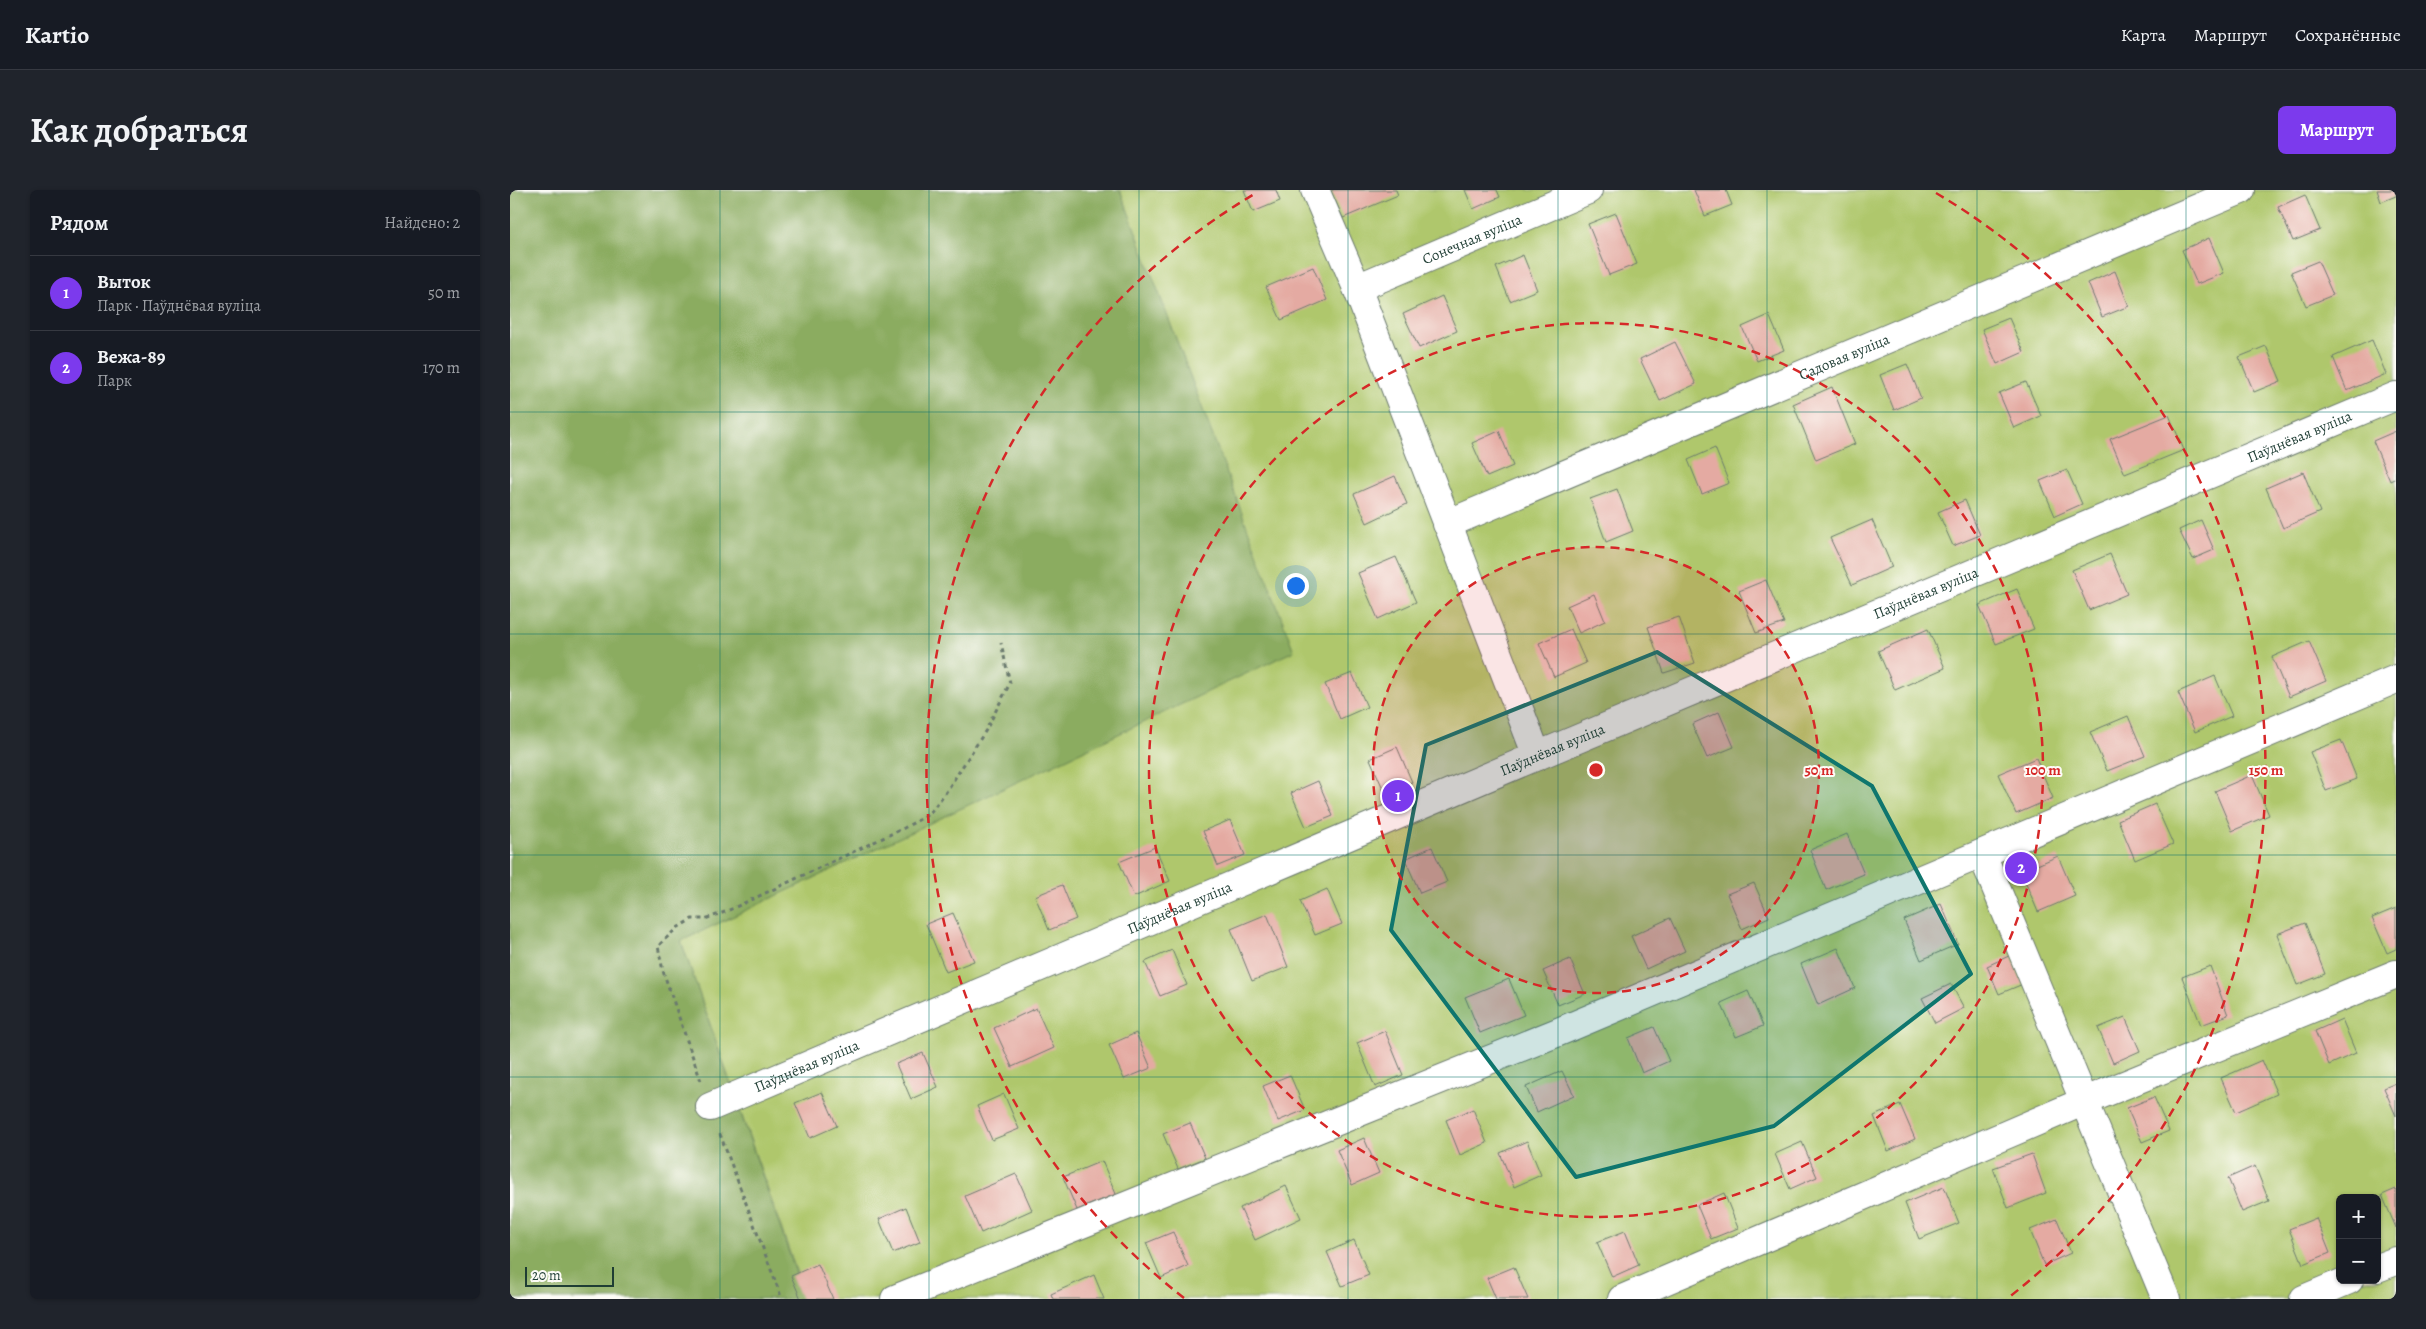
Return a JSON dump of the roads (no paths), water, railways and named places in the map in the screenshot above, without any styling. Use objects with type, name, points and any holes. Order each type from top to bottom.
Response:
[{"type":"street","points":[[1314,190],[1357,288],[1537,756]]},
{"type":"street","name":"Сонечная вуліца","points":[[1357,288],[1588,190]]},
{"type":"street","name":"Садовая вуліца","points":[[1448,524],[2241,190]]},
{"type":"street","name":"Паўднёвая вуліца","points":[[710,1107],[1537,756],[2396,396]]},
{"type":"street","points":[[895,1299],[1556,1033],[2396,679]]},
{"type":"street","points":[[1982,854],[2166,1299]]},
{"type":"street","points":[[1622,1299],[2085,1101],[2396,974]]},
{"type":"street","points":[[2381,1267],[2396,1261]]},
{"type":"street","points":[[2304,1299],[2340,1284]]},
{"type":"place","name":"Выток","points":[[1398,796]]},
{"type":"place","name":"Вежа-89","points":[[2021,868]]}]
